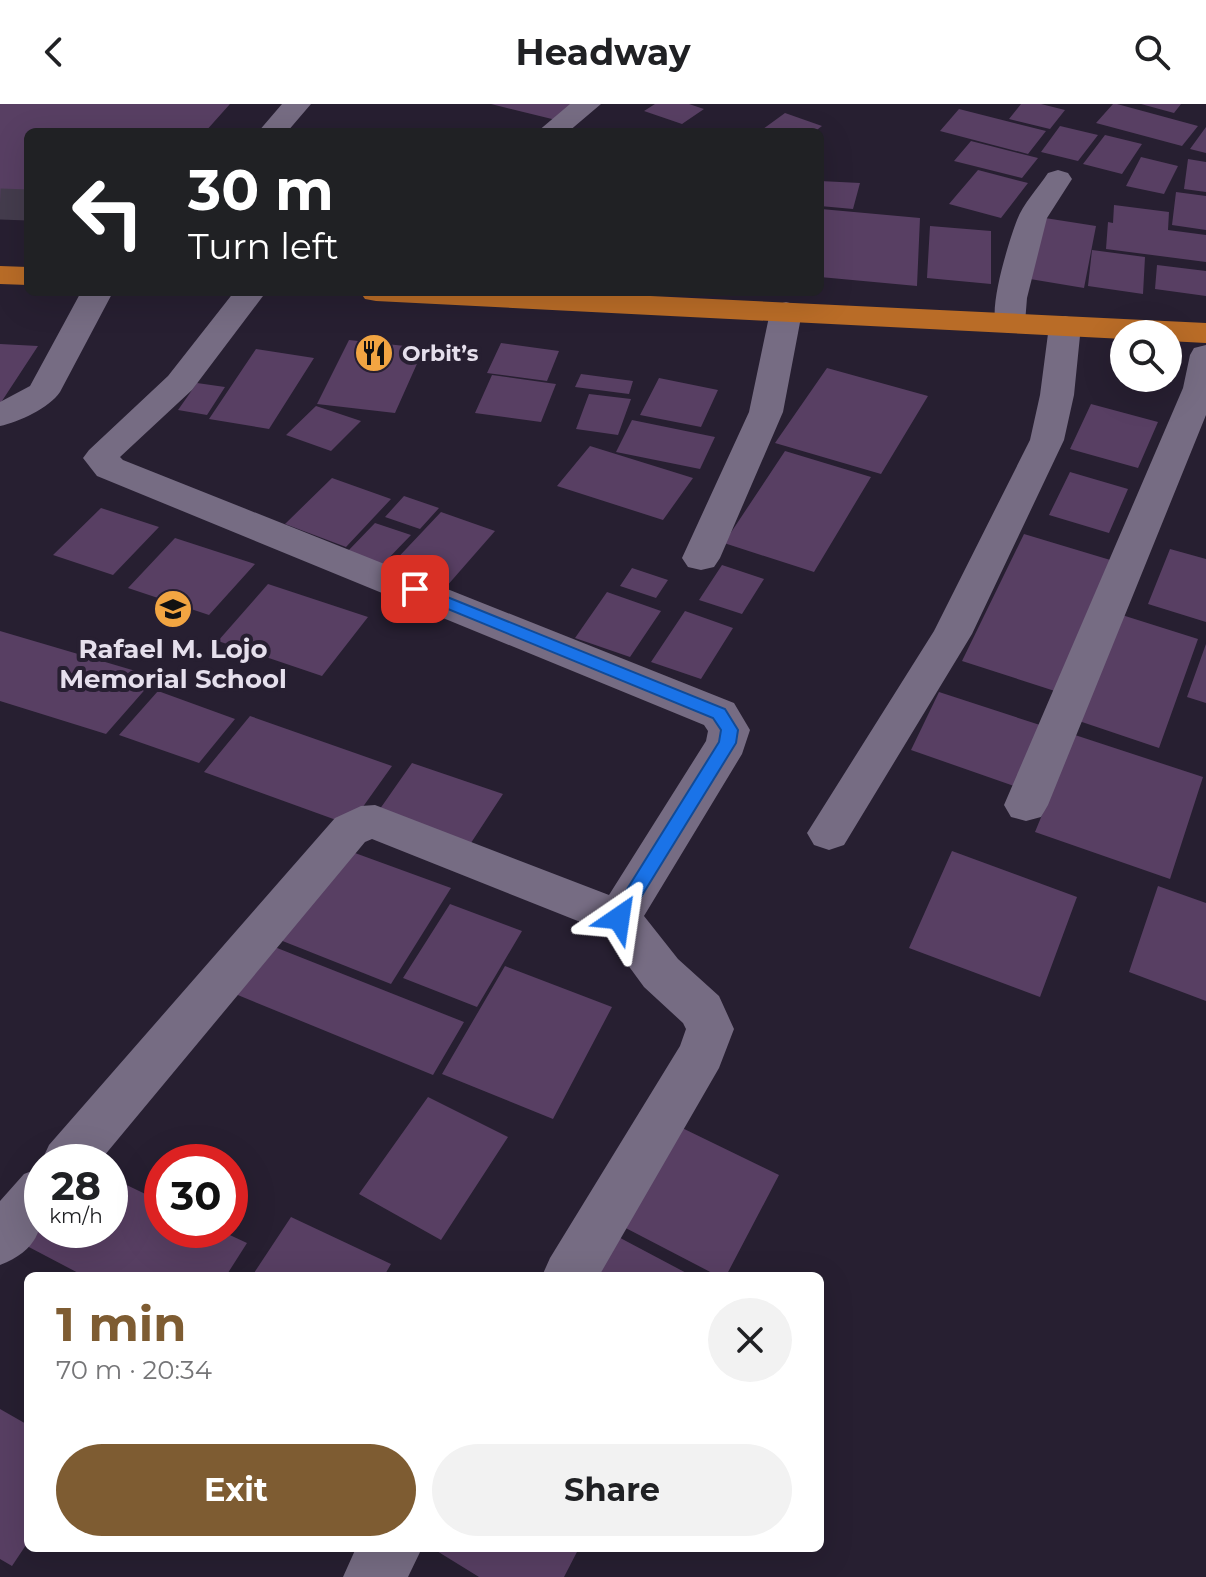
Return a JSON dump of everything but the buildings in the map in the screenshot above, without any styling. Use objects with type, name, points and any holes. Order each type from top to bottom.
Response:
[{"type":"highway","points":[[0,275],[24,276]]},
{"type":"highway","points":[[458,296],[1206,333]]},
{"type":"street","points":[[276,128],[297,104]]},
{"type":"street","points":[[556,128],[587,104]]},
{"type":"street","points":[[1009,323],[1011,298],[1032,218],[1058,179]]},
{"type":"street","points":[[0,416],[43,392],[95,296]]},
{"type":"street","points":[[247,296],[180,383],[101,458],[110,468],[719,714],[729,730],[727,743],[619,918]]},
{"type":"street","points":[[701,558],[766,412],[786,312]]},
{"type":"street","points":[[829,833],[952,634],[1047,440],[1057,395],[1065,326]]},
{"type":"street","points":[[1026,805],[1200,388],[1206,355]]},
{"type":"street","points":[[82,1144],[350,830],[361,823],[375,822],[619,918],[661,973],[702,1010],[710,1029],[702,1053],[571,1272]]},
{"type":"street","points":[[0,1240],[24,1212]]},
{"type":"street","points":[[373,1577],[389,1552]]},
{"type":"tunnel","points":[[0,204],[24,205]]},
{"type":"place","name":"Orbit’s","points":[[374,353]]},
{"type":"place","name":"Rafael M. Lojo Memorial School","points":[[173,609]]},
{"type":"route","points":[[415,589],[719,714],[729,730],[727,743],[619,918]]}]
